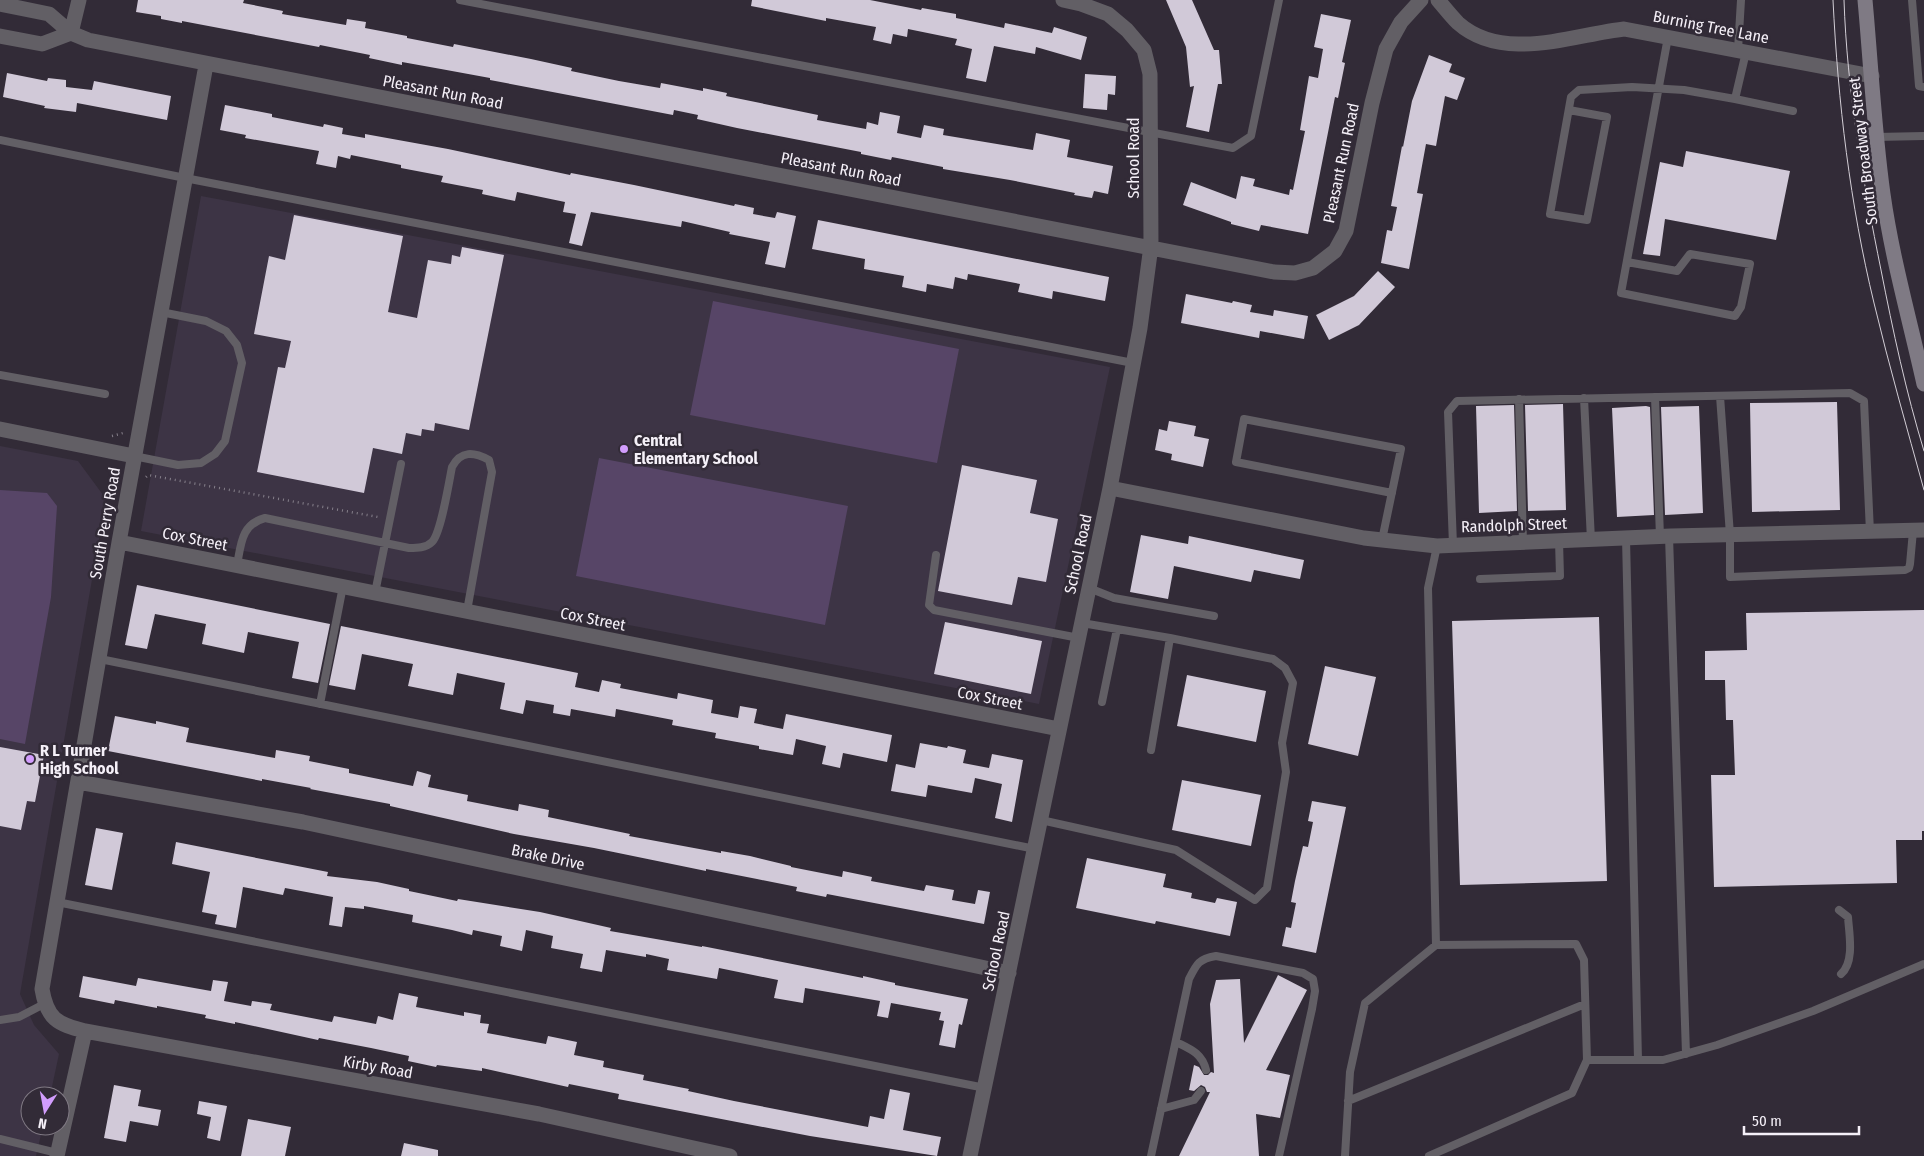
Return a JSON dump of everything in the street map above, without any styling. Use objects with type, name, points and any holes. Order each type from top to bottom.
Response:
[{"type":"street","points":[[0,36],[42,44],[71,34],[79,0]]},
{"type":"street","name":"School Road","points":[[970,1156],[1010,973],[1110,488],[1133,363],[1151,246],[1150,74],[1144,50],[1127,30],[1108,14],[1064,0]]},
{"type":"street","name":"Pleasant Run Road","points":[[0,4],[49,14],[71,34],[88,40],[206,65],[1151,246],[1274,272],[1294,273],[1313,268],[1336,251],[1346,232],[1372,103],[1386,49],[1401,22],[1421,0]]},
{"type":"street","name":"Burning Tree Lane","points":[[1438,0],[1459,24],[1495,42],[1518,44],[1551,43],[1624,30],[1872,76]]},
{"type":"street","name":"South Broadway Street","points":[[1865,0],[1876,138],[1883,195],[1924,384]]},
{"type":"street","name":"South Perry Road","points":[[44,1004],[42,988],[134,456],[206,65]]},
{"type":"street","points":[[0,429],[134,456]]},
{"type":"street","name":"Randolph Street","points":[[1110,488],[1364,538],[1437,546],[1665,536],[1919,531]]},
{"type":"street","name":"Cox Street","points":[[119,542],[1059,729]]},
{"type":"street","name":"Brake Drive","points":[[78,782],[303,822],[1010,973]]},
{"type":"street","name":"Kirby Road","points":[[44,1004],[51,1015],[62,1025],[85,1031],[540,1114],[730,1156]]},
{"type":"street","points":[[57,1155],[85,1031]]},
{"type":"lane","points":[[460,0],[1233,148],[1251,136],[1278,0]]},
{"type":"lane","points":[[1735,99],[1742,51],[1741,0]]},
{"type":"lane","points":[[1912,0],[1919,86],[1924,87]]},
{"type":"lane","points":[[1627,262],[1677,271],[1690,254],[1750,264],[1741,307],[1735,316],[1621,293],[1668,37]]},
{"type":"lane","points":[[1569,110],[1607,117],[1587,220],[1550,214],[1571,97],[1579,90],[1632,87],[1684,90],[1793,111]]},
{"type":"lane","points":[[1876,138],[1924,136]]},
{"type":"lane","points":[[0,140],[185,178],[1133,363]]},
{"type":"lane","points":[[134,456],[178,465],[201,462],[215,454],[225,441],[242,363],[237,345],[226,331],[206,321],[161,312]]},
{"type":"lane","points":[[0,376],[105,394]]},
{"type":"lane","points":[[1453,545],[1448,412],[1457,401],[1850,393],[1864,401],[1870,532]]},
{"type":"lane","points":[[1720,396],[1730,535],[1730,577],[1905,570],[1909,568],[1919,531]]},
{"type":"lane","points":[[1656,397],[1665,536],[1686,1054]]},
{"type":"lane","points":[[1584,398],[1591,540]]},
{"type":"lane","points":[[1519,400],[1523,542]]},
{"type":"lane","points":[[1382,540],[1392,493],[1401,449],[1244,419],[1236,462],[1392,493]]},
{"type":"lane","points":[[237,565],[242,539],[246,530],[254,521],[264,518],[409,548],[422,547],[432,542],[438,531],[452,467],[457,458],[468,453],[481,455],[490,460],[492,472],[467,611]]},
{"type":"lane","points":[[375,593],[401,464]]},
{"type":"lane","points":[[1626,538],[1638,1060]]},
{"type":"lane","points":[[1480,579],[1560,576],[1559,541]]},
{"type":"lane","points":[[1436,945],[1428,588],[1437,546]]},
{"type":"lane","points":[[936,555],[929,605],[934,610],[1080,631],[1117,629],[1170,638],[1273,659],[1285,668],[1293,683],[1282,743],[1286,772],[1267,888],[1255,900],[1176,850],[1041,820]]},
{"type":"lane","points":[[320,704],[343,586]]},
{"type":"lane","points":[[1089,588],[1114,598],[1214,616]]},
{"type":"lane","points":[[1102,702],[1117,629]]},
{"type":"lane","points":[[1150,750],[1170,638]]},
{"type":"lane","points":[[100,659],[1035,849]]},
{"type":"lane","points":[[57,902],[985,1088]]},
{"type":"lane","points":[[1839,910],[1848,916],[1850,952],[1846,970],[1841,974]]},
{"type":"lane","points":[[1345,1156],[1350,1072],[1365,1003],[1436,945],[1576,944],[1584,960],[1587,1060],[1572,1093],[1429,1156]]},
{"type":"lane","points":[[1151,1156],[1189,979],[1196,965],[1204,958],[1216,956],[1303,972],[1313,979],[1315,991],[1312,1009],[1279,1156]]},
{"type":"lane","points":[[1587,1060],[1664,1060],[1686,1054],[1813,1011],[1924,964]]},
{"type":"lane","points":[[0,1020],[19,1017],[44,1004]]},
{"type":"lane","points":[[1348,1101],[1585,1004]]},
{"type":"lane","points":[[1176,1042],[1197,1053],[1203,1060],[1206,1070]]},
{"type":"lane","points":[[1162,1109],[1194,1100],[1201,1091]]},
{"type":"lane","points":[[0,1139],[57,1155]]},
{"type":"path","points":[[145,478],[148,474],[390,519]]},
{"type":"shaded area","name":"Central Elementary School","points":[[201,196],[1110,367],[1039,704],[141,531]]},
{"type":"shaded area","points":[[713,301],[959,349],[937,463],[690,415]]},
{"type":"shaded area","name":"R L Turner High School","points":[[0,446],[78,461],[106,499],[20,994],[34,1025],[59,1054],[52,1086],[20,1086],[20,1136],[41,1136],[36,1156],[0,1156]]},
{"type":"shaded area","points":[[599,458],[848,506],[825,625],[576,576]]},
{"type":"shaded area","points":[[0,490],[47,493],[57,506],[51,597],[25,744],[0,739]]},
{"type":"building","points":[[138,0],[244,0],[243,3],[283,11],[282,14],[346,25],[347,19],[366,22],[365,28],[407,36],[407,38],[453,47],[454,44],[531,59],[572,68],[571,71],[619,81],[660,88],[661,83],[703,91],[703,88],[727,93],[726,96],[818,115],[817,120],[866,129],[867,122],[878,125],[880,112],[900,116],[897,133],[921,138],[924,125],[944,129],[943,135],[1033,150],[1036,133],[1070,140],[1067,157],[1113,166],[1108,194],[1094,191],[1092,198],[1074,195],[1075,193],[943,169],[943,167],[892,157],[891,160],[861,154],[861,152],[737,128],[697,119],[698,115],[674,110],[673,115],[490,80],[490,78],[402,62],[402,65],[369,58],[370,55],[320,45],[319,47],[182,21],[182,23],[161,19],[161,16],[136,12]]},
{"type":"building","points":[[752,0],[870,0],[921,10],[922,8],[956,14],[956,18],[1004,28],[1005,23],[1052,33],[1054,27],[1087,37],[1081,60],[1036,47],[1035,54],[994,46],[986,82],[966,78],[972,49],[955,45],[957,39],[908,29],[907,37],[893,34],[891,44],[873,40],[876,27],[826,18],[826,21],[751,6]]},
{"type":"building","points":[[1166,0],[1192,0],[1214,50],[1219,50],[1222,84],[1218,84],[1209,132],[1186,127],[1194,86],[1190,87],[1186,47]]},
{"type":"building","points":[[1321,14],[1351,20],[1342,62],[1345,63],[1338,98],[1335,97],[1308,234],[1261,225],[1259,231],[1231,224],[1231,222],[1183,205],[1191,182],[1236,199],[1241,176],[1255,179],[1253,186],[1289,195],[1290,189],[1293,190],[1305,131],[1300,130],[1309,76],[1318,78],[1323,49],[1314,47]]},
{"type":"building","points":[[1429,55],[1452,64],[1449,72],[1465,78],[1457,100],[1445,96],[1436,146],[1426,144],[1417,193],[1423,194],[1409,269],[1381,263],[1387,230],[1392,231],[1397,207],[1391,206],[1412,101]]},
{"type":"building","points":[[7,73],[47,81],[48,78],[66,80],[66,87],[92,90],[94,81],[171,96],[167,120],[77,103],[76,112],[44,108],[45,106],[3,97]]},
{"type":"building","points":[[1085,74],[1116,76],[1115,95],[1108,94],[1107,110],[1083,108]]},
{"type":"building","points":[[225,105],[272,114],[272,117],[323,127],[324,124],[343,128],[342,134],[365,138],[365,134],[448,149],[570,175],[571,173],[734,206],[735,204],[754,208],[753,214],[775,218],[777,212],[796,216],[785,268],[765,264],[770,242],[729,234],[730,232],[682,221],[681,227],[591,212],[582,246],[569,243],[576,214],[563,212],[565,202],[517,192],[515,201],[482,194],[483,190],[441,182],[443,176],[401,168],[401,165],[351,155],[350,159],[338,156],[336,168],[316,164],[319,151],[245,138],[246,135],[220,130]]},
{"type":"building","points":[[1686,151],[1790,171],[1776,240],[1665,219],[1660,256],[1643,254],[1660,162],[1683,167]]},
{"type":"building","points":[[294,215],[403,236],[388,312],[417,318],[428,260],[451,264],[452,255],[460,257],[462,247],[504,255],[469,430],[435,423],[434,431],[422,429],[421,436],[406,433],[402,454],[373,448],[364,493],[257,472],[278,367],[285,368],[291,341],[254,334],[269,256],[285,260]]},
{"type":"building","points":[[818,220],[1109,277],[1105,301],[1053,291],[1052,299],[1018,292],[1020,284],[968,274],[967,280],[955,277],[953,289],[927,284],[926,292],[902,287],[904,276],[864,269],[865,259],[812,249]]},
{"type":"building","points":[[1378,271],[1395,287],[1359,325],[1329,340],[1316,315],[1354,296]]},
{"type":"building","points":[[1186,294],[1252,305],[1250,312],[1273,316],[1274,310],[1308,316],[1304,339],[1260,331],[1259,338],[1181,323]]},
{"type":"building","points":[[1837,402],[1840,510],[1752,512],[1750,403]]},
{"type":"building","points":[[1563,404],[1566,510],[1528,511],[1525,405]]},
{"type":"building","points":[[1514,405],[1517,511],[1479,513],[1476,406]]},
{"type":"building","points":[[1699,406],[1703,513],[1665,515],[1661,407]]},
{"type":"building","points":[[1650,407],[1654,515],[1617,517],[1612,408]]},
{"type":"building","points":[[1169,421],[1196,426],[1194,436],[1209,439],[1203,467],[1171,460],[1172,454],[1155,450],[1159,429],[1167,431]]},
{"type":"building","points":[[962,465],[1037,480],[1030,513],[1058,519],[1046,582],[1018,577],[1012,605],[938,591]]},
{"type":"building","points":[[1141,535],[1188,544],[1189,536],[1304,560],[1300,579],[1254,570],[1251,582],[1174,566],[1168,599],[1130,592]]},
{"type":"building","points":[[137,585],[330,624],[318,683],[292,678],[299,642],[248,632],[244,653],[202,644],[206,624],[155,614],[147,649],[125,645]]},
{"type":"building","points":[[1924,610],[1924,831],[1922,831],[1922,840],[1896,840],[1897,883],[1714,887],[1711,775],[1735,775],[1733,720],[1726,720],[1725,680],[1705,680],[1705,651],[1747,650],[1746,613]]},
{"type":"building","points":[[1599,617],[1607,881],[1460,885],[1452,621]]},
{"type":"building","points":[[945,622],[1042,641],[1031,694],[934,674]]},
{"type":"building","points":[[341,626],[578,673],[575,687],[599,692],[602,680],[621,684],[620,688],[677,699],[678,693],[713,700],[711,713],[738,718],[740,706],[757,709],[754,723],[783,729],[786,714],[892,735],[887,762],[843,753],[840,768],[822,764],[826,746],[796,739],[793,755],[759,749],[759,746],[715,738],[716,733],[672,725],[673,720],[616,709],[615,717],[571,709],[570,716],[553,713],[554,705],[526,700],[523,714],[500,709],[505,683],[457,673],[453,695],[408,686],[413,664],[362,654],[355,690],[329,685]]},
{"type":"building","points":[[1325,666],[1376,677],[1358,756],[1308,744]]},
{"type":"building","points":[[1187,675],[1266,691],[1256,742],[1177,726]]},
{"type":"building","points":[[115,716],[156,724],[156,721],[189,728],[186,742],[275,758],[276,750],[310,756],[309,761],[349,769],[349,773],[413,786],[417,771],[431,775],[428,787],[468,795],[467,801],[518,811],[519,804],[549,810],[548,817],[630,834],[629,836],[721,853],[721,851],[750,856],[791,867],[842,877],[843,871],[872,877],[871,881],[924,891],[926,885],[954,890],[952,900],[975,904],[978,890],[990,892],[984,924],[827,894],[826,897],[796,891],[797,887],[514,834],[390,806],[390,804],[108,751]]},
{"type":"building","points":[[920,743],[966,750],[963,763],[989,768],[992,754],[1023,760],[1012,822],[995,818],[1002,784],[975,778],[972,793],[928,785],[926,797],[891,791],[896,764],[915,768]]},
{"type":"building","points":[[0,747],[44,755],[35,802],[27,801],[21,830],[0,826]]},
{"type":"building","points":[[1182,780],[1261,795],[1251,846],[1172,830]]},
{"type":"building","points":[[1312,801],[1346,807],[1316,953],[1282,946],[1286,927],[1291,928],[1296,903],[1291,902],[1303,846],[1308,847],[1313,822],[1308,821]]},
{"type":"building","points":[[96,828],[123,833],[112,890],[85,885]]},
{"type":"building","points":[[176,842],[328,872],[327,876],[377,882],[457,901],[458,899],[540,912],[611,928],[610,931],[702,946],[863,978],[863,976],[895,983],[895,985],[968,999],[962,1025],[959,1024],[955,1048],[939,1045],[944,1021],[939,1020],[941,1012],[891,1003],[888,1018],[877,1016],[880,1001],[805,988],[803,1003],[774,998],[778,980],[719,968],[717,979],[667,970],[669,959],[646,954],[646,957],[606,950],[602,972],[580,968],[583,954],[551,948],[553,936],[526,930],[522,951],[500,946],[502,936],[473,930],[472,935],[412,922],[413,915],[364,906],[364,909],[345,907],[342,927],[329,925],[333,897],[285,888],[283,895],[243,887],[236,928],[215,924],[217,915],[202,912],[210,872],[172,864]]},
{"type":"building","points":[[1087,858],[1166,874],[1163,887],[1192,893],[1191,898],[1215,903],[1217,898],[1237,902],[1230,936],[1156,921],[1155,924],[1076,908]]},
{"type":"building","points":[[1278,975],[1307,990],[1266,1070],[1290,1075],[1280,1118],[1256,1114],[1259,1156],[1179,1156],[1210,1092],[1207,1092],[1205,1087],[1201,1085],[1194,1091],[1189,1090],[1194,1065],[1199,1067],[1204,1075],[1208,1075],[1211,1072],[1214,1073],[1210,1004],[1216,980],[1240,979],[1244,1043]]},
{"type":"building","points":[[83,976],[136,986],[138,978],[211,991],[213,980],[228,982],[224,1001],[251,1006],[252,1001],[272,1004],[270,1010],[332,1022],[334,1016],[376,1024],[378,1016],[393,1020],[399,993],[418,997],[416,1007],[464,1016],[464,1012],[481,1015],[480,1023],[489,1024],[487,1033],[546,1044],[548,1036],[577,1042],[574,1055],[604,1061],[603,1067],[644,1075],[643,1080],[689,1089],[688,1091],[734,1101],[868,1127],[870,1116],[884,1119],[890,1089],[910,1093],[903,1130],[941,1137],[937,1156],[810,1136],[618,1099],[619,1094],[569,1084],[568,1087],[482,1068],[482,1071],[437,1065],[436,1067],[408,1061],[409,1056],[319,1038],[318,1040],[235,1022],[235,1024],[205,1018],[206,1015],[115,1000],[114,1004],[79,997]]},
{"type":"building","points":[[114,1085],[141,1090],[138,1106],[161,1110],[158,1126],[130,1121],[126,1142],[104,1138]]},
{"type":"building","points":[[199,1101],[227,1106],[220,1141],[207,1138],[211,1117],[197,1114]]},
{"type":"building","points":[[248,1119],[291,1127],[285,1156],[241,1156]]},
{"type":"building","points":[[404,1143],[438,1150],[438,1156],[401,1156]]},
{"type":"tram line","points":[[1833,0],[1846,153],[1858,228],[1880,327],[1924,490]]},
{"type":"tram line","points":[[1844,0],[1852,102],[1868,203],[1900,361],[1924,451]]},
{"type":"place","name":"Central Elementary School","points":[[624,449]]},
{"type":"place","name":"R L Turner High School","points":[[30,759]]}]
